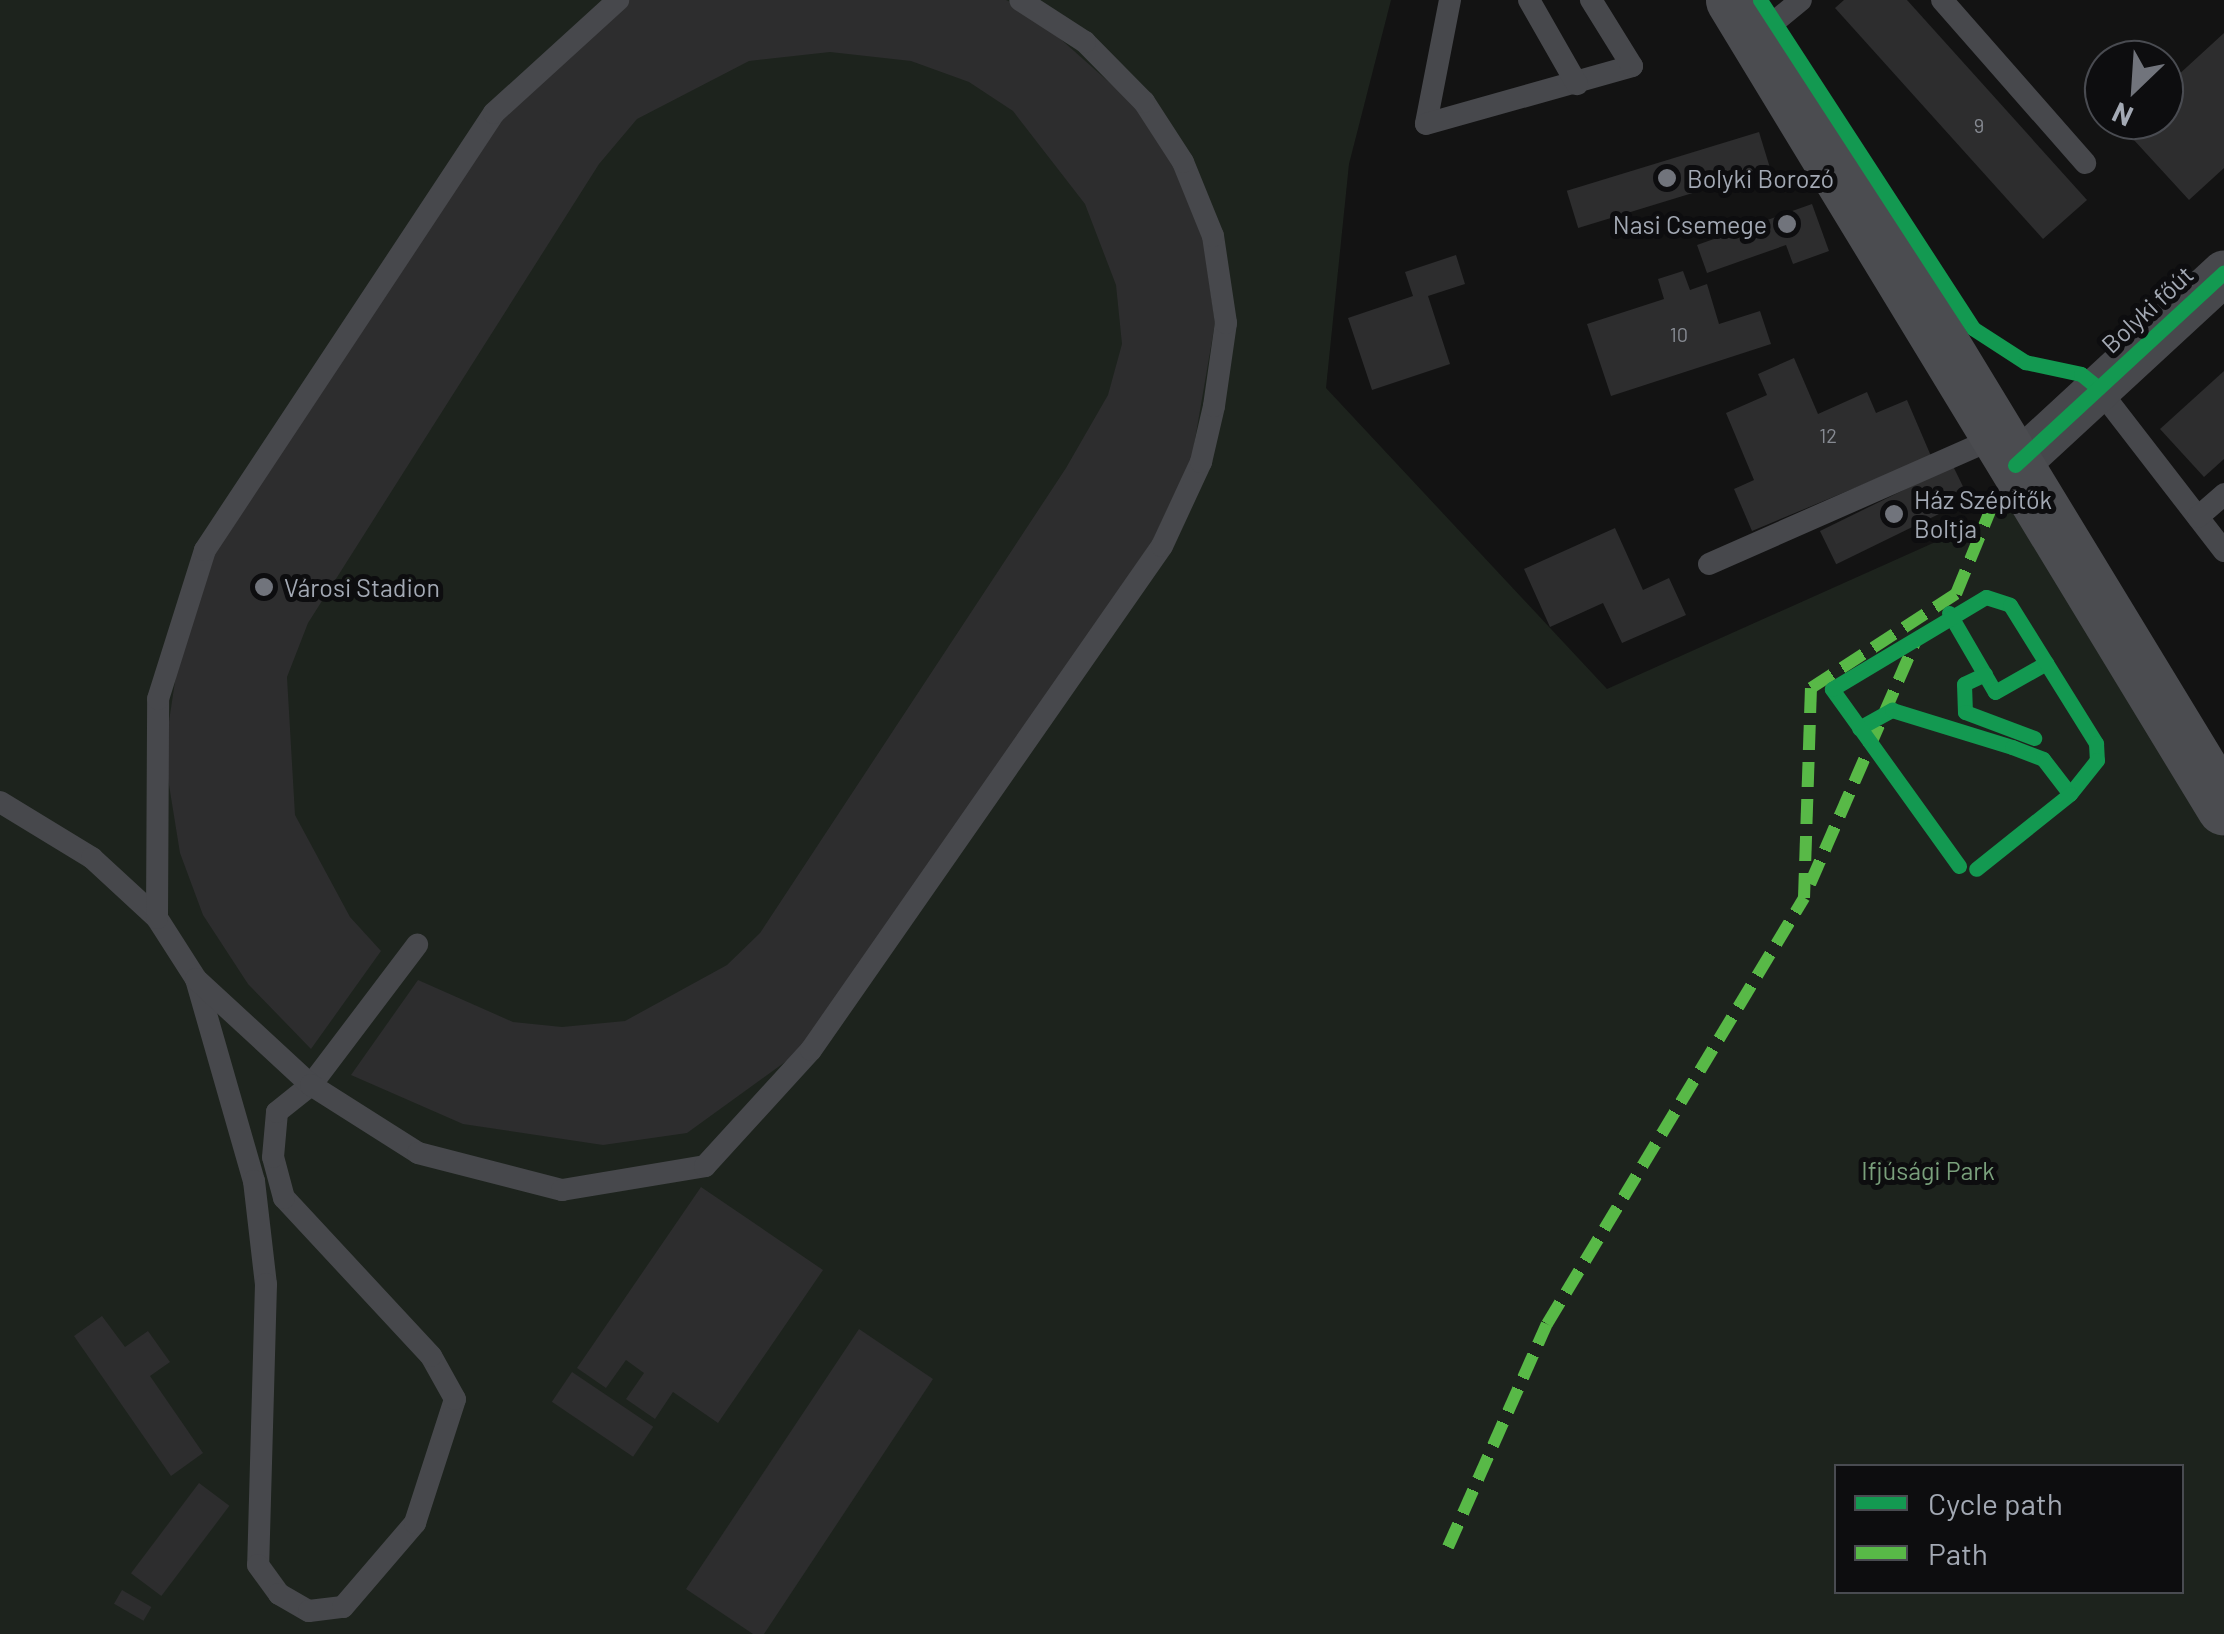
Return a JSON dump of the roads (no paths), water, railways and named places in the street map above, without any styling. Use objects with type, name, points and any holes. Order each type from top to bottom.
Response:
[{"type":"main road","points":[[1744,19],[2224,808]]},
{"type":"street","name":"Bolyki főút","points":[[2007,450],[2098,388],[2224,272]]},
{"type":"lane","points":[[156,918],[158,699],[205,550],[494,113],[618,0]]},
{"type":"lane","points":[[0,802],[92,858],[156,918],[196,979],[311,1085],[418,1152],[562,1190],[705,1166],[811,1050],[1162,546],[1201,462],[1226,324],[1212,236],[1183,162],[1144,102],[1085,42],[1020,0]]},
{"type":"lane","points":[[1450,0],[1426,124],[1632,66],[1592,0]]},
{"type":"lane","points":[[1529,0],[1577,84]]},
{"type":"lane","points":[[1744,19],[1800,0]]},
{"type":"lane","points":[[1942,0],[2086,163]]},
{"type":"lane","points":[[2098,388],[2224,550]]},
{"type":"lane","points":[[1709,564],[2007,450]]},
{"type":"lane","points":[[2198,517],[2224,494]]},
{"type":"lane","points":[[196,979],[254,1181],[266,1284],[258,1565],[279,1594],[309,1611],[343,1607],[415,1524],[455,1399],[431,1356],[284,1198],[273,1157],[277,1112],[311,1085],[417,945]]},
{"type":"place","name":"Bolyki Borozó","points":[[1667,178]]},
{"type":"place","name":"Nasi Csemege","points":[[1787,224]]},
{"type":"place","name":"Ház Szépítők Boltja","points":[[1894,514]]},
{"type":"place","name":"Városi Stadion","points":[[264,587]]},
{"type":"park label","name":"Ifjúsági Park","points":[[1928,1170]]}]
